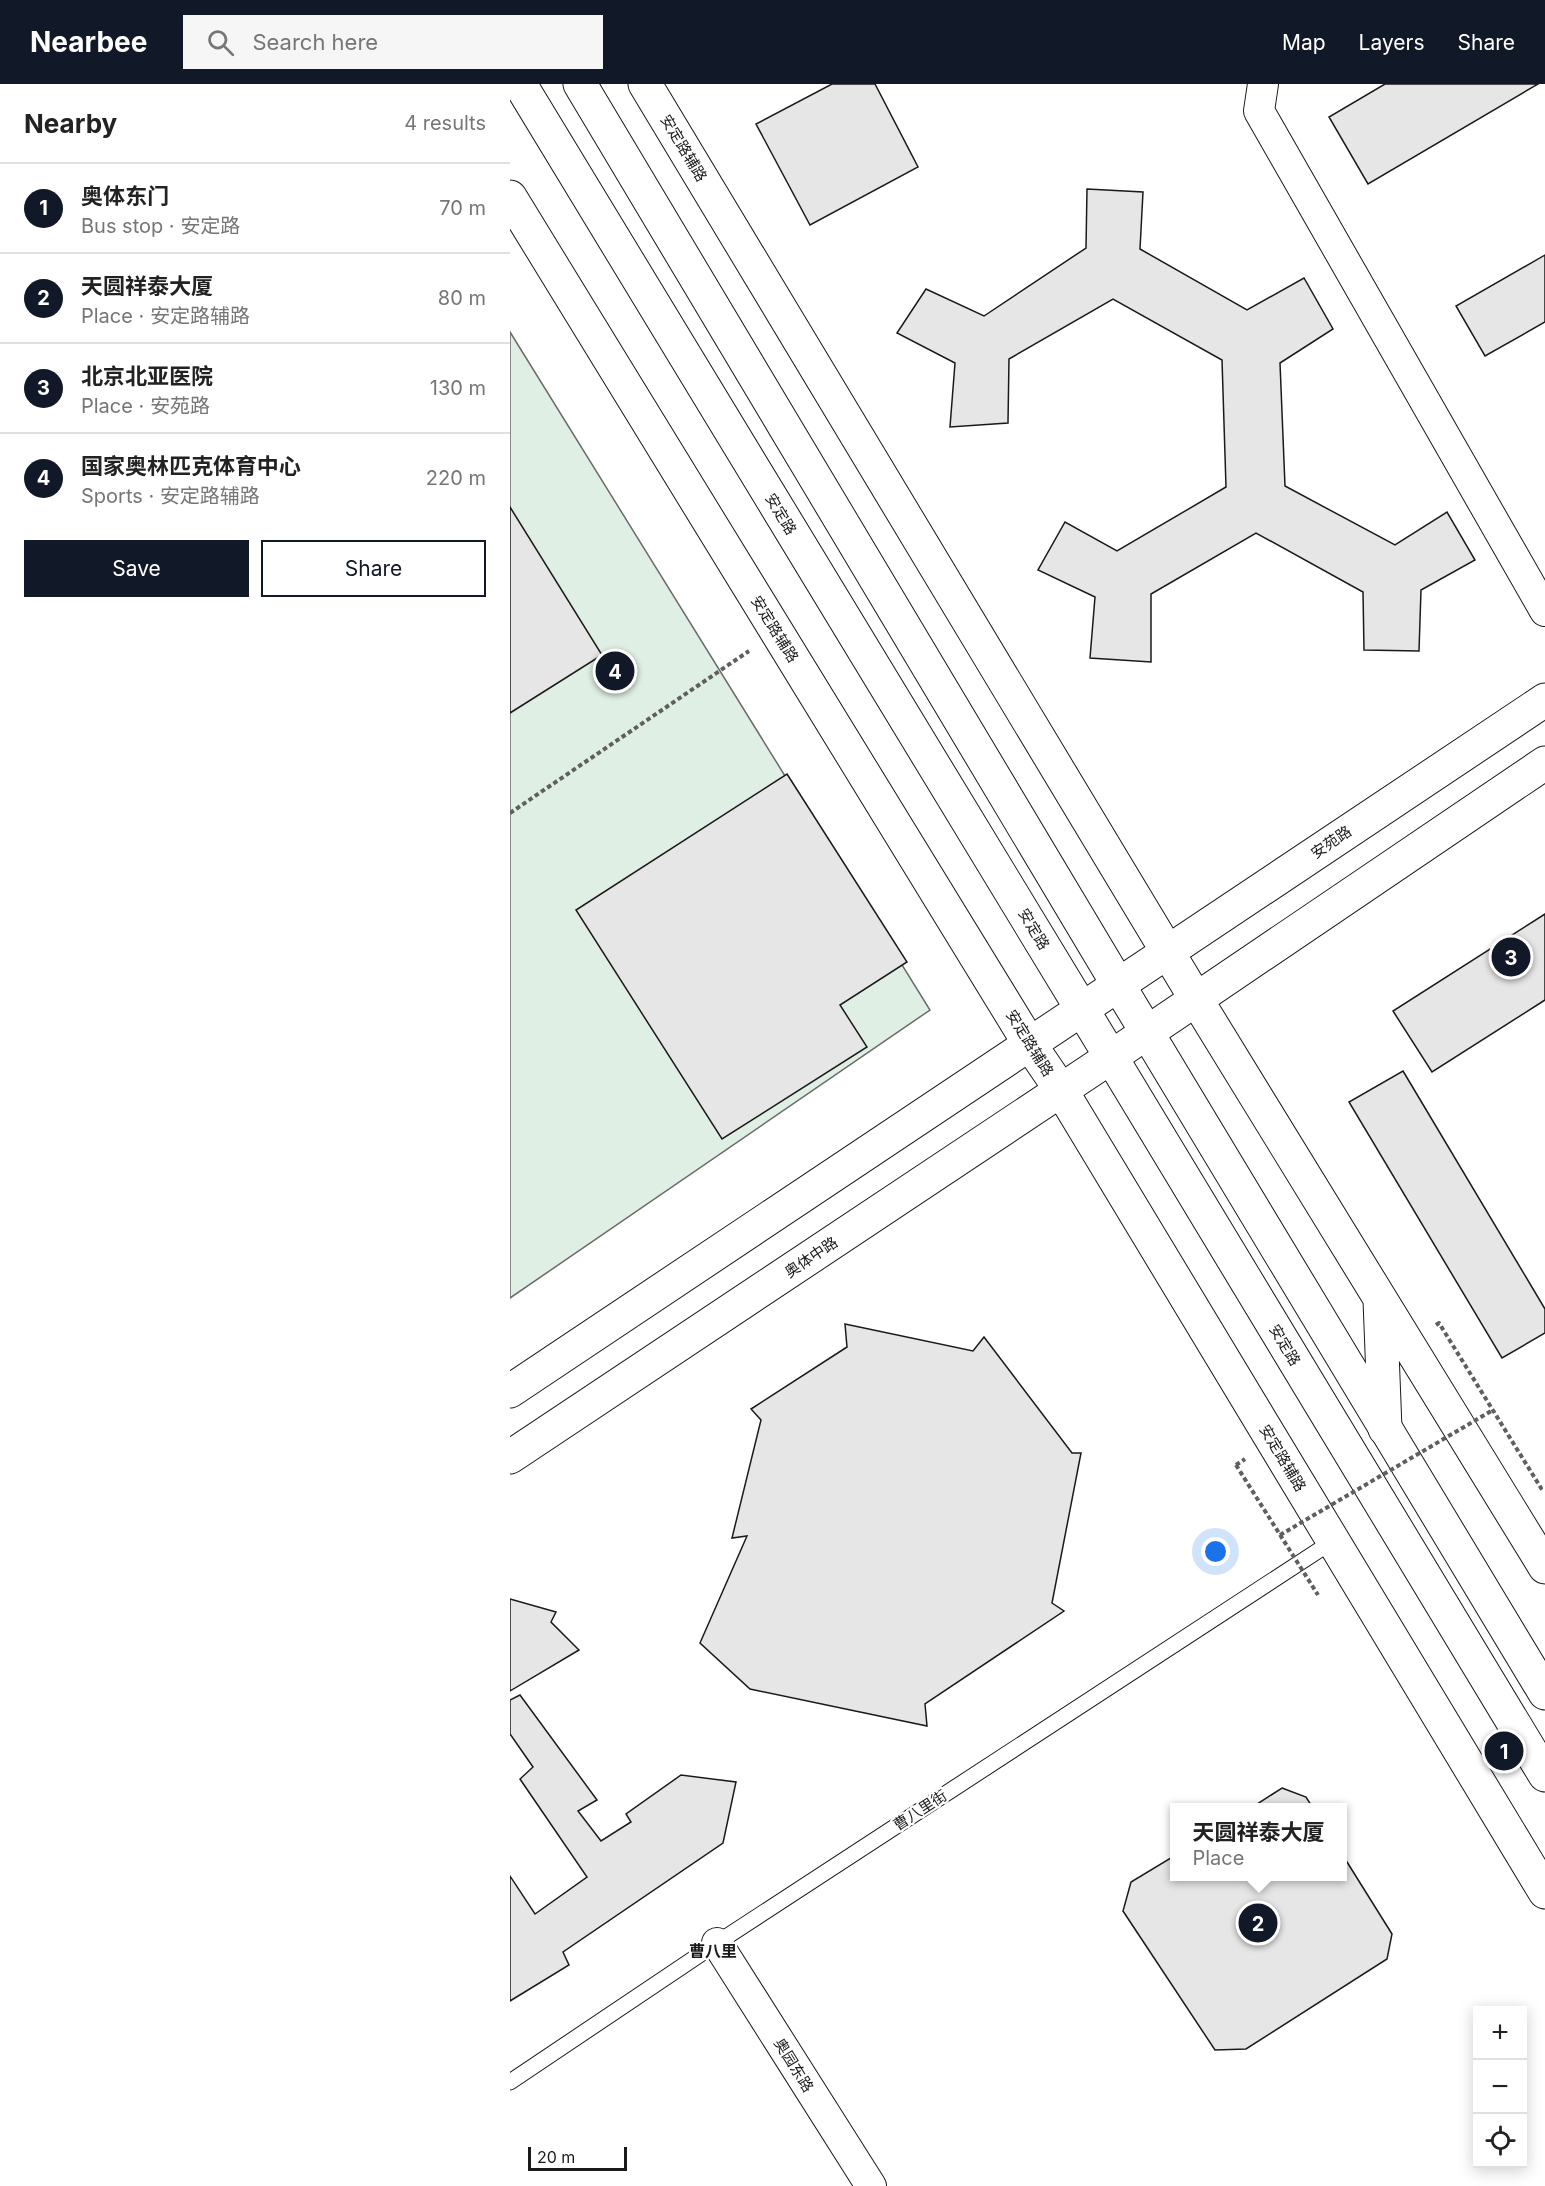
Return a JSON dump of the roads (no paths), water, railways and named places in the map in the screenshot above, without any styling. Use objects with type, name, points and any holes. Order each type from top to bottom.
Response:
[{"type":"main road","name":"安定路","points":[[520,84],[1112,1057],[1545,1776]]},
{"type":"main road","points":[[580,84],[1545,1694]]},
{"type":"main road","name":"安定路辅路","points":[[653,87],[1196,999],[1545,1567]]},
{"type":"main road","name":"安定路辅路","points":[[510,196],[1060,1090],[1545,1892]]},
{"type":"main road","name":"安苑路","points":[[1082,1009],[1545,700]]},
{"type":"main road","points":[[1147,1032],[1545,763]]},
{"type":"main road","points":[[510,1391],[1082,1009]]},
{"type":"main road","name":"奥体中路","points":[[510,1457],[1147,1032]]},
{"type":"main road","points":[[1380,1298],[1385,1429]]},
{"type":"street","points":[[1263,84],[1259,111],[1545,611]]},
{"type":"street","name":"奥园东路","points":[[717,1943],[871,2186]]},
{"type":"lane","name":"曹八里街","points":[[510,2082],[717,1943],[1333,1541]]},
{"type":"place","name":"国家奥林匹克体育中心","points":[[615,671]]},
{"type":"place","name":"北京北亚医院","points":[[1511,957]]},
{"type":"place","name":"奥体东门","points":[[1504,1751]]},
{"type":"place","name":"天圆祥泰大厦","points":[[1258,1923]]},
{"type":"district","name":"曹八里","points":[[713,1951]]}]
